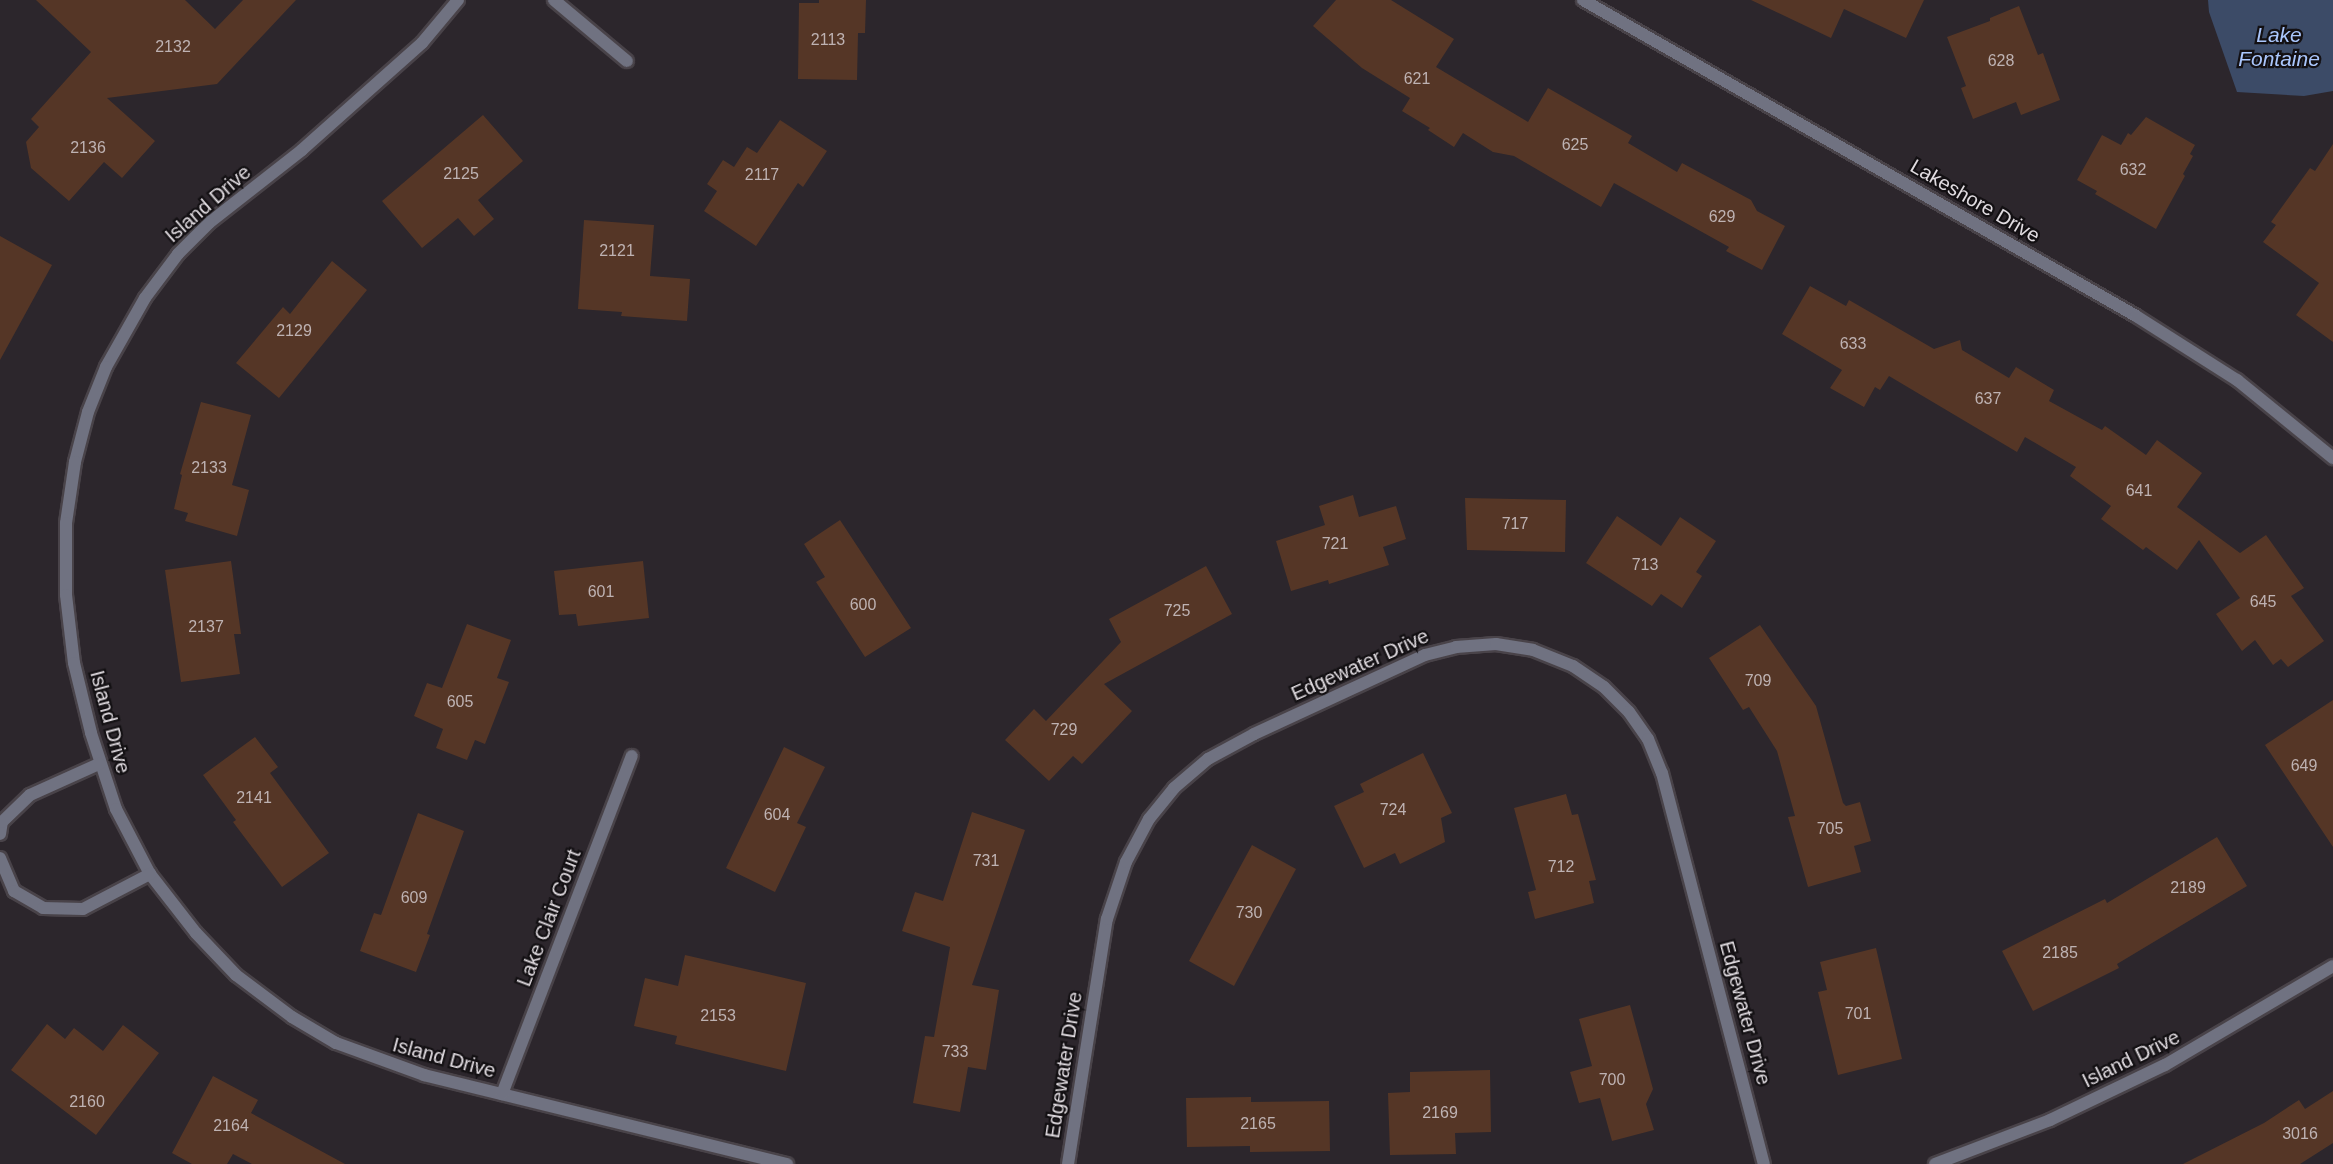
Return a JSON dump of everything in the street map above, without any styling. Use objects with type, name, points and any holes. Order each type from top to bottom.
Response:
[{"type":"street","name":"Island Drive","points":[[458,0],[422,43],[302,150],[209,223],[178,254],[145,298],[106,366],[88,412],[75,462],[66,523],[66,595],[74,663],[99,764],[116,809],[150,874],[196,933],[236,975],[292,1017],[336,1043],[379,1060],[502,1094],[788,1164]]},
{"type":"street","points":[[554,0],[627,61]]},
{"type":"street","name":"Lakeshore Drive","points":[[1583,0],[2136,316],[2237,380],[2333,458]]},
{"type":"street","name":"Edgewater Drive","points":[[1068,1164],[1107,919],[1126,862],[1149,819],[1174,788],[1208,759],[1245,739],[1425,655],[1456,647],[1496,644],[1533,650],[1573,666],[1612,695],[1629,712],[1648,739],[1662,772],[1764,1164]]},
{"type":"street","name":"Lake Clair Court","points":[[502,1094],[632,756]]},
{"type":"street","points":[[0,834],[2,822],[30,795],[99,764]]},
{"type":"street","points":[[0,858],[14,891],[43,908],[83,909],[150,874]]},
{"type":"street","name":"Island Drive","points":[[1935,1164],[2050,1120],[2165,1065],[2333,966]]},
{"type":"water","name":"Lake Fontaine","points":[[2208,0],[2333,0],[2333,91],[2304,96],[2237,92],[2209,12]]},
{"type":"building","points":[[36,0],[185,0],[215,29],[243,0],[296,0],[217,84],[107,98],[155,141],[122,178],[104,162],[69,201],[31,168],[26,142],[39,127],[31,119],[91,52]]},
{"type":"building","points":[[819,0],[866,0],[865,33],[858,33],[857,80],[798,79],[799,3],[819,3]]},
{"type":"building","points":[[1336,0],[1391,0],[1454,39],[1436,67],[1528,122],[1548,88],[1632,136],[1628,143],[1677,172],[1682,163],[1751,200],[1757,211],[1785,226],[1762,270],[1726,251],[1729,247],[1614,183],[1601,207],[1514,156],[1493,152],[1463,133],[1454,147],[1428,130],[1430,128],[1402,111],[1410,98],[1362,68],[1313,26]]},
{"type":"building","points":[[1751,0],[1924,0],[1906,38],[1844,9],[1831,38]]},
{"type":"building","points":[[2019,6],[2038,55],[2043,53],[2060,100],[2021,115],[2016,102],[1973,119],[1961,88],[1966,86],[1947,37],[1990,21],[1990,18]]},
{"type":"building","points":[[483,115],[523,161],[478,200],[494,219],[474,236],[458,218],[422,248],[382,201]]},
{"type":"building","points":[[2146,117],[2195,145],[2190,154],[2193,156],[2183,174],[2185,176],[2156,229],[2095,194],[2097,191],[2077,180],[2102,135],[2121,145],[2128,133],[2131,135]]},
{"type":"building","points":[[780,120],[827,151],[803,187],[798,183],[756,246],[704,211],[717,191],[707,184],[723,160],[734,167],[747,147],[757,153]]},
{"type":"building","points":[[2333,144],[2333,342],[2296,315],[2319,283],[2263,242],[2276,225],[2271,222],[2310,168],[2315,171]]},
{"type":"building","points":[[584,220],[654,225],[650,276],[690,279],[687,321],[621,316],[622,312],[578,309]]},
{"type":"building","points":[[0,236],[52,265],[0,360]]},
{"type":"building","points":[[332,261],[367,290],[279,398],[236,363],[283,307],[290,314]]},
{"type":"building","points":[[1810,286],[1846,306],[1849,300],[1934,349],[1960,340],[1962,350],[2009,378],[2016,367],[2054,390],[2049,401],[2102,430],[2105,426],[2146,455],[2157,440],[2202,473],[2177,507],[2240,553],[2266,535],[2304,588],[2291,596],[2324,641],[2288,667],[2281,659],[2273,665],[2255,640],[2242,651],[2216,614],[2240,598],[2199,540],[2177,570],[2146,547],[2143,550],[2101,519],[2111,506],[2070,476],[2076,467],[2025,437],[2017,452],[1889,376],[1880,390],[1875,387],[1864,407],[1830,388],[1842,370],[1782,334]]},
{"type":"building","points":[[201,402],[251,415],[232,485],[249,490],[237,536],[185,521],[188,513],[174,509],[182,475],[180,474]]},
{"type":"building","points":[[1353,495],[1359,517],[1396,506],[1406,539],[1383,547],[1389,565],[1329,584],[1328,580],[1291,591],[1276,541],[1325,525],[1319,506]]},
{"type":"building","points":[[1465,498],[1566,500],[1565,552],[1467,550]]},
{"type":"building","points":[[1617,516],[1661,546],[1680,517],[1716,541],[1696,572],[1702,576],[1682,608],[1661,594],[1652,606],[1586,563]]},
{"type":"building","points":[[840,520],[911,628],[865,657],[816,582],[825,577],[804,544]]},
{"type":"building","points":[[231,561],[241,634],[234,634],[240,674],[181,682],[165,570]]},
{"type":"building","points":[[643,561],[649,618],[578,626],[576,614],[559,615],[554,571]]},
{"type":"building","points":[[1206,566],[1232,614],[1104,684],[1132,711],[1082,764],[1073,756],[1049,781],[1005,740],[1034,709],[1046,721],[1121,642],[1109,619]]},
{"type":"building","points":[[467,624],[511,640],[497,678],[509,682],[485,744],[475,740],[467,760],[436,748],[443,729],[414,716],[427,683],[442,688]]},
{"type":"building","points":[[1760,625],[1816,706],[1843,803],[1846,806],[1860,802],[1871,841],[1854,846],[1861,872],[1808,887],[1788,817],[1795,816],[1777,751],[1749,707],[1743,710],[1709,658]]},
{"type":"building","points":[[2333,700],[2333,847],[2265,745]]},
{"type":"building","points":[[255,737],[278,767],[270,773],[329,853],[282,887],[233,822],[236,820],[203,775]]},
{"type":"building","points":[[784,747],[825,767],[797,823],[806,827],[775,892],[726,868]]},
{"type":"building","points":[[1423,753],[1452,813],[1441,818],[1445,842],[1400,864],[1395,853],[1364,868],[1334,806],[1364,792],[1360,784]]},
{"type":"building","points":[[1566,794],[1572,815],[1578,814],[1596,880],[1589,881],[1594,903],[1535,919],[1528,892],[1536,890],[1514,808]]},
{"type":"building","points":[[972,812],[1025,830],[972,985],[999,990],[986,1070],[968,1067],[960,1112],[913,1103],[925,1036],[934,1037],[950,947],[902,931],[915,892],[943,901]]},
{"type":"building","points":[[418,813],[464,831],[427,934],[430,935],[416,972],[360,951],[374,913],[381,915]]},
{"type":"building","points":[[2217,837],[2247,886],[2117,964],[2119,968],[2033,1011],[2002,951],[2105,899],[2107,903]]},
{"type":"building","points":[[1252,845],[1296,869],[1234,986],[1189,961]]},
{"type":"building","points":[[1876,948],[1902,1059],[1838,1075],[1818,992],[1827,990],[1820,962]]},
{"type":"building","points":[[685,955],[806,983],[786,1071],[675,1044],[677,1036],[634,1026],[645,978],[678,986]]},
{"type":"building","points":[[1630,1005],[1653,1089],[1646,1104],[1654,1130],[1612,1141],[1600,1098],[1579,1103],[1570,1072],[1592,1066],[1579,1019]]},
{"type":"building","points":[[47,1024],[65,1039],[74,1028],[103,1051],[123,1025],[159,1053],[96,1135],[11,1070]]},
{"type":"building","points":[[1490,1070],[1491,1132],[1455,1133],[1456,1154],[1390,1155],[1388,1093],[1410,1092],[1410,1072]]},
{"type":"building","points":[[213,1076],[258,1100],[251,1113],[345,1164],[252,1164],[233,1154],[227,1164],[192,1164],[172,1153]]},
{"type":"building","points":[[2333,1091],[2333,1143],[2300,1164],[2183,1164],[2264,1123],[2299,1100],[2305,1109]]},
{"type":"building","points":[[1251,1097],[1251,1102],[1329,1101],[1330,1151],[1250,1152],[1250,1146],[1187,1147],[1186,1098]]}]
